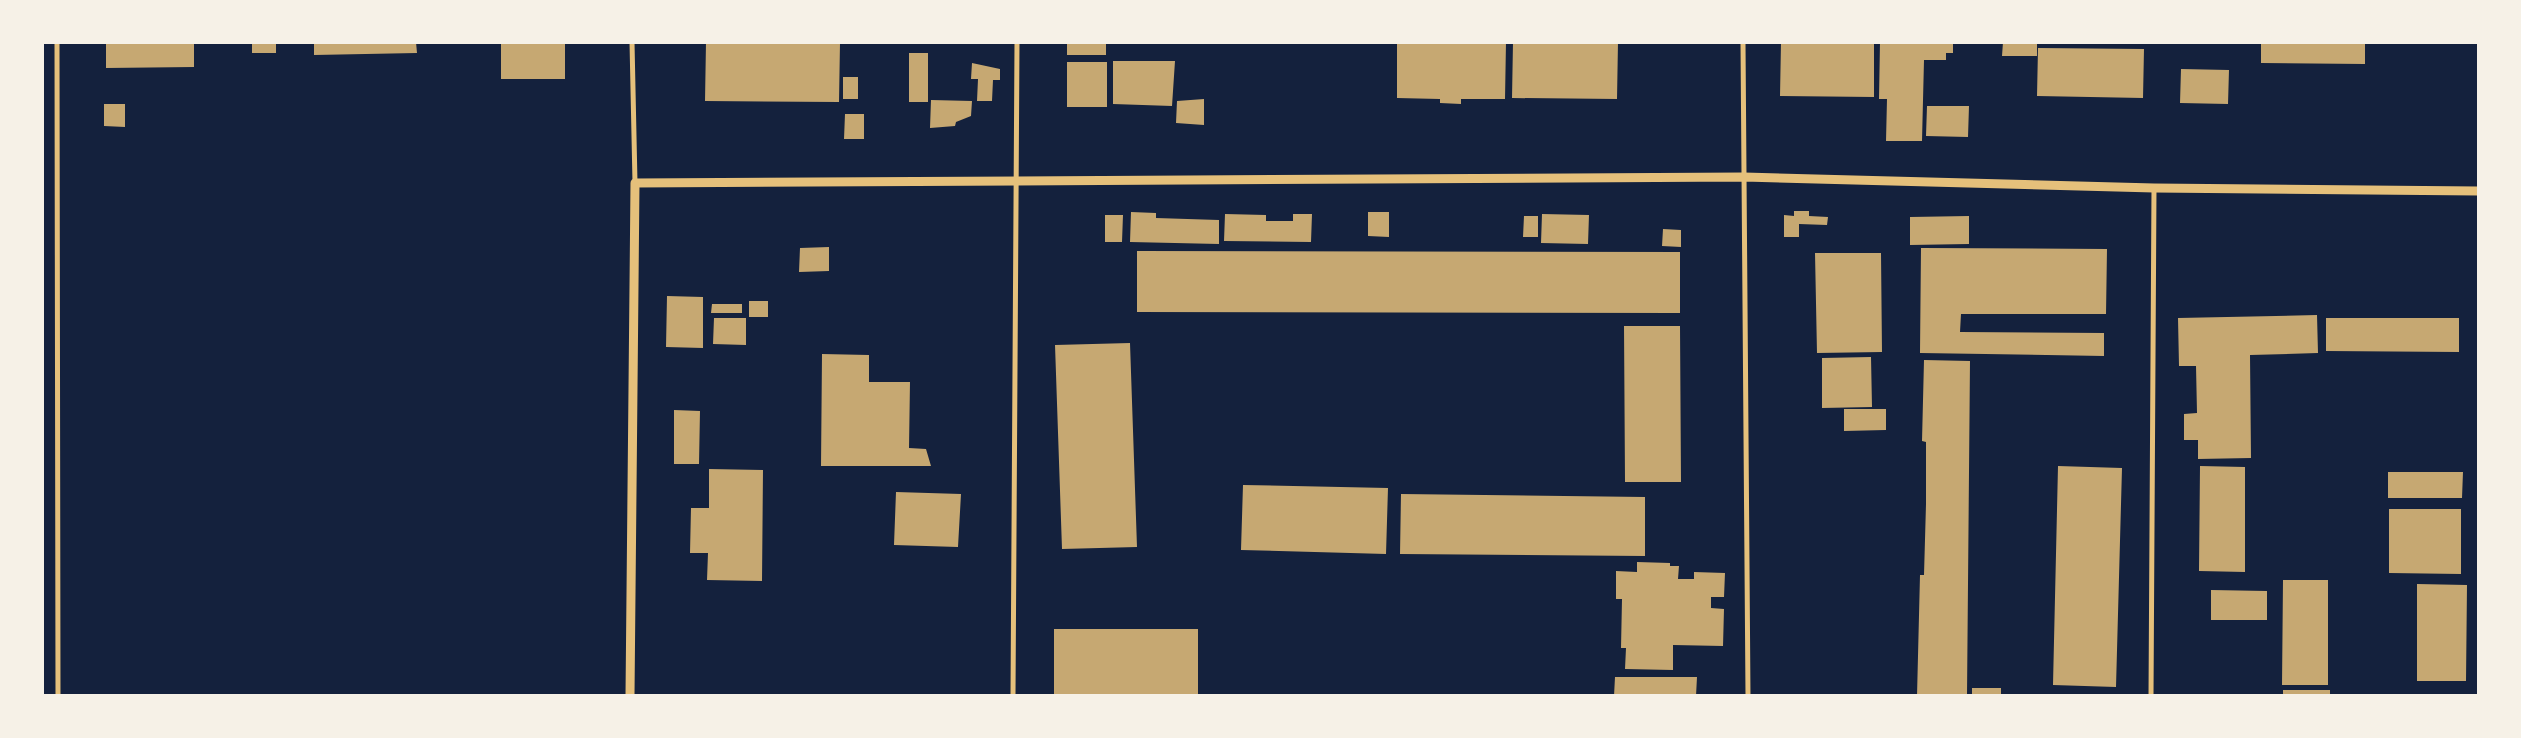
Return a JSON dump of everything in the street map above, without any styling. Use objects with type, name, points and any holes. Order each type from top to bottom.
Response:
[{"type":"street","points":[[57,42],[58,696]]},
{"type":"street","points":[[630,696],[636,183],[632,42]]},
{"type":"street","points":[[1013,696],[1017,42]]},
{"type":"street","points":[[1743,42],[1748,696]]},
{"type":"street","points":[[636,183],[1744,177],[2154,188],[2478,190]]},
{"type":"street","points":[[2152,696],[2154,188]]},
{"type":"building","points":[[106,42],[194,42],[194,67],[106,68]]},
{"type":"building","points":[[252,42],[276,42],[276,53],[252,53]]},
{"type":"building","points":[[314,42],[416,42],[417,53],[314,55]]},
{"type":"building","points":[[501,42],[565,42],[565,79],[501,79]]},
{"type":"building","points":[[706,42],[840,43],[839,102],[705,101]]},
{"type":"building","points":[[1067,42],[1106,42],[1106,55],[1067,55]]},
{"type":"building","points":[[1397,42],[1506,42],[1505,99],[1461,99],[1461,104],[1440,103],[1440,99],[1397,98]]},
{"type":"building","points":[[1513,42],[1618,42],[1617,99],[1512,98]]},
{"type":"building","points":[[1781,42],[1874,42],[1874,97],[1780,96]]},
{"type":"building","points":[[1880,42],[1953,42],[1953,53],[1946,53],[1946,60],[1924,60],[1922,141],[1886,141],[1887,99],[1879,99]]},
{"type":"building","points":[[2003,42],[2037,42],[2037,56],[2002,56]]},
{"type":"building","points":[[2261,42],[2365,42],[2365,64],[2261,63]]},
{"type":"building","points":[[2038,48],[2144,49],[2143,98],[2037,96]]},
{"type":"building","points":[[909,53],[928,53],[928,102],[909,102]]},
{"type":"building","points":[[1113,61],[1175,61],[1172,106],[1113,104]]},
{"type":"building","points":[[1067,62],[1107,62],[1107,107],[1067,107]]},
{"type":"building","points":[[972,63],[1000,69],[1000,80],[993,80],[992,101],[977,101],[978,79],[971,79]]},
{"type":"building","points":[[2181,69],[2229,70],[2228,104],[2180,103]]},
{"type":"building","points":[[843,77],[858,77],[858,99],[843,99]]},
{"type":"building","points":[[1204,99],[1204,125],[1176,123],[1177,101]]},
{"type":"building","points":[[931,100],[972,101],[971,116],[956,122],[955,126],[930,128]]},
{"type":"building","points":[[104,104],[125,104],[125,127],[104,126]]},
{"type":"building","points":[[1927,106],[1969,106],[1968,137],[1926,136]]},
{"type":"building","points":[[845,114],[864,114],[864,139],[844,139]]},
{"type":"building","points":[[1794,211],[1809,211],[1809,216],[1828,217],[1827,225],[1799,224],[1799,237],[1784,237],[1784,215],[1794,216]]},
{"type":"building","points":[[1131,212],[1156,213],[1156,218],[1219,220],[1219,244],[1130,242]]},
{"type":"building","points":[[1368,212],[1389,212],[1389,237],[1368,236]]},
{"type":"building","points":[[1225,214],[1266,215],[1266,221],[1293,221],[1293,214],[1312,214],[1311,242],[1224,241]]},
{"type":"building","points":[[1542,214],[1589,215],[1588,244],[1541,243]]},
{"type":"building","points":[[1105,215],[1123,215],[1122,242],[1105,242]]},
{"type":"building","points":[[1524,216],[1538,216],[1538,237],[1523,237]]},
{"type":"building","points":[[1969,216],[1969,244],[1910,245],[1910,217]]},
{"type":"building","points":[[1663,229],[1681,230],[1681,247],[1662,246]]},
{"type":"building","points":[[829,247],[829,271],[799,272],[800,248]]},
{"type":"building","points":[[1921,248],[2107,249],[2106,314],[1961,314],[1960,332],[2104,333],[2104,356],[1920,353]]},
{"type":"building","points":[[1137,251],[1680,252],[1680,313],[1137,312]]},
{"type":"building","points":[[1815,253],[1881,253],[1882,352],[1817,353]]},
{"type":"building","points":[[667,296],[703,297],[703,348],[666,347]]},
{"type":"building","points":[[749,301],[768,301],[768,317],[749,317]]},
{"type":"building","points":[[712,304],[742,304],[742,313],[711,313]]},
{"type":"building","points":[[2317,315],[2318,353],[2250,355],[2251,458],[2198,459],[2198,440],[2184,440],[2184,414],[2197,413],[2196,366],[2179,366],[2178,318]]},
{"type":"building","points":[[714,318],[746,318],[746,345],[713,344]]},
{"type":"building","points":[[2326,318],[2459,318],[2459,352],[2326,351]]},
{"type":"building","points":[[1624,326],[1680,326],[1681,482],[1625,482]]},
{"type":"building","points":[[1130,343],[1137,547],[1062,549],[1055,345]]},
{"type":"building","points":[[822,354],[869,355],[869,382],[910,382],[909,448],[926,449],[931,466],[821,466]]},
{"type":"building","points":[[1871,357],[1872,407],[1822,408],[1822,358]]},
{"type":"building","points":[[1924,360],[1970,361],[1967,696],[1917,696],[1920,575],[1924,575],[1926,504],[1926,442],[1922,441]]},
{"type":"building","points":[[1844,409],[1886,409],[1886,430],[1844,431]]},
{"type":"building","points":[[674,410],[700,411],[699,464],[674,464]]},
{"type":"building","points":[[2058,466],[2122,468],[2116,687],[2053,685]]},
{"type":"building","points":[[2200,466],[2245,467],[2245,572],[2199,571]]},
{"type":"building","points":[[709,469],[763,470],[762,581],[707,580],[708,553],[690,553],[691,508],[709,508]]},
{"type":"building","points":[[2388,472],[2463,472],[2462,498],[2388,498]]},
{"type":"building","points":[[1243,485],[1388,488],[1386,554],[1241,550]]},
{"type":"building","points":[[896,492],[961,494],[958,547],[894,545]]},
{"type":"building","points":[[1401,494],[1645,497],[1645,556],[1400,554]]},
{"type":"building","points":[[2389,509],[2461,509],[2461,574],[2389,573]]},
{"type":"building","points":[[1637,562],[1670,563],[1670,566],[1679,566],[1678,579],[1694,579],[1694,572],[1725,573],[1724,597],[1711,597],[1711,608],[1724,609],[1723,646],[1673,645],[1673,670],[1625,669],[1626,648],[1621,648],[1622,599],[1616,599],[1616,571],[1637,572]]},
{"type":"building","points":[[2283,580],[2328,580],[2328,685],[2282,685]]},
{"type":"building","points":[[2417,584],[2467,585],[2466,681],[2417,681]]},
{"type":"building","points":[[2211,590],[2267,591],[2267,620],[2211,620]]},
{"type":"building","points":[[1054,629],[1198,629],[1198,696],[1054,696]]},
{"type":"building","points":[[1615,677],[1697,677],[1696,696],[1614,696]]},
{"type":"building","points":[[1972,688],[2001,688],[2001,696],[1972,696]]},
{"type":"building","points":[[2283,690],[2330,690],[2330,696],[2283,696]]}]
